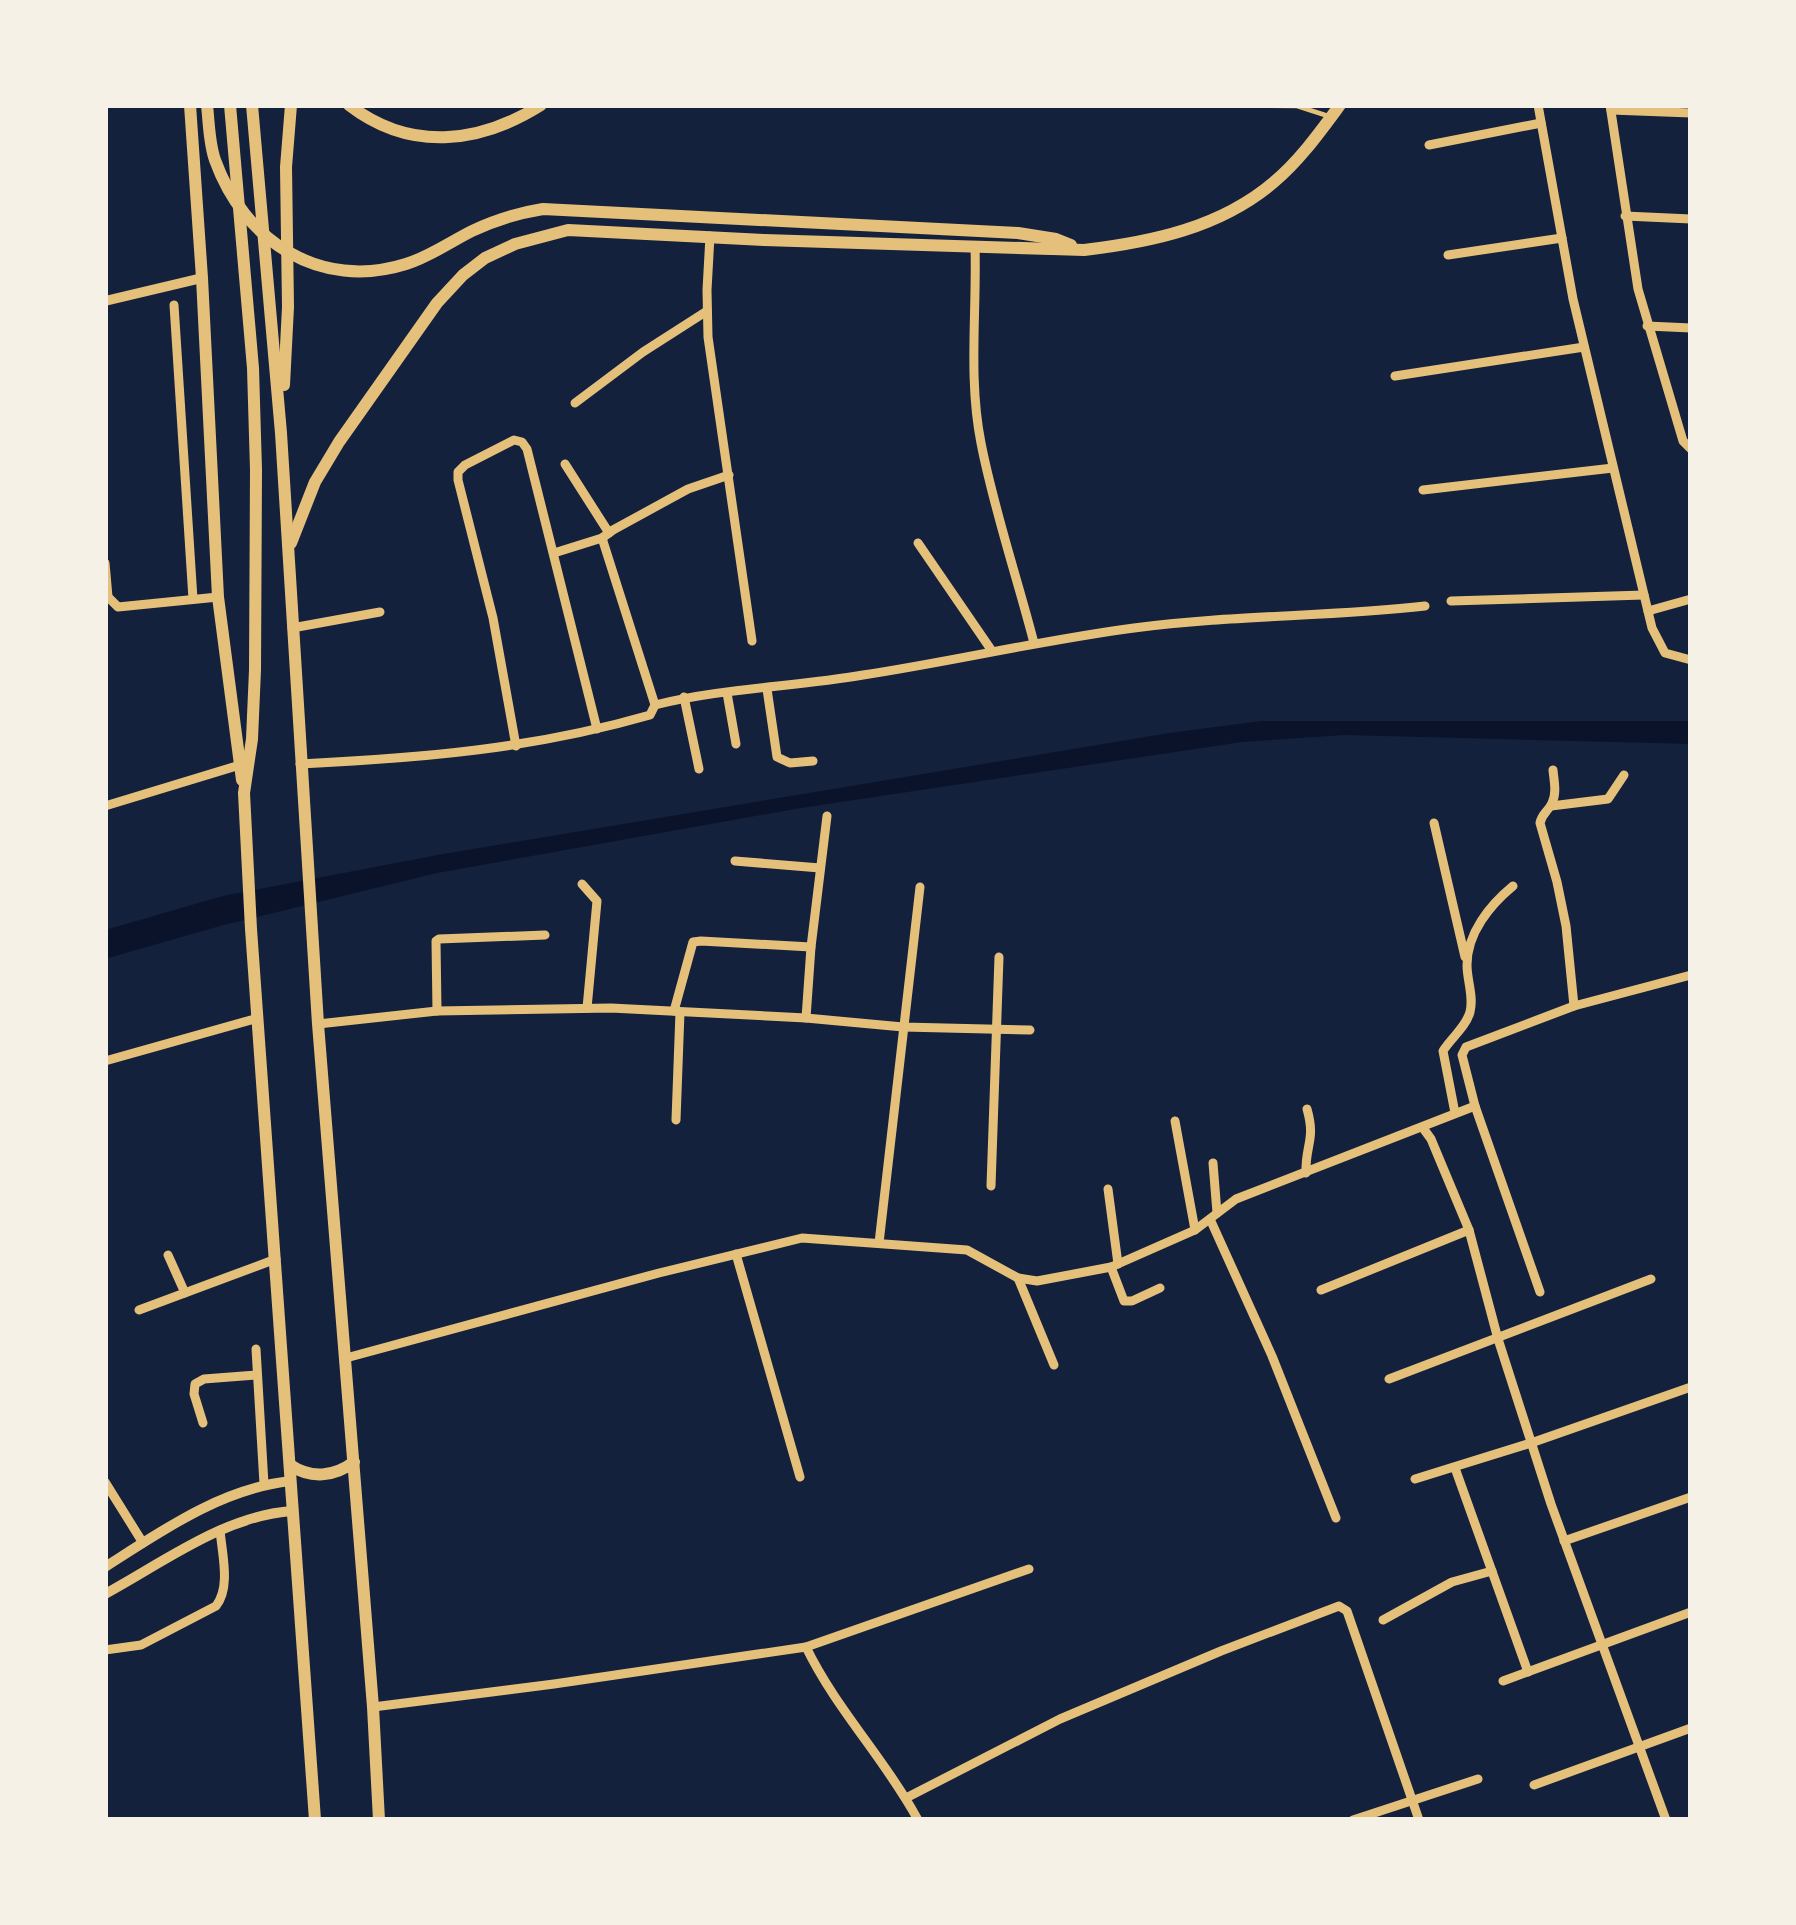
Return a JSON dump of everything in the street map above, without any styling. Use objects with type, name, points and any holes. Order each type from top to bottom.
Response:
[{"type":"main road","points":[[190,105],[218,597],[244,793],[316,1820]]},
{"type":"main road","points":[[207,105],[213,155],[239,209],[275,244],[302,260],[330,268],[359,272],[407,264],[476,229],[543,209],[1018,233],[1056,239],[1084,250]]},
{"type":"main road","points":[[230,105],[253,368],[256,470],[255,670],[244,793]]},
{"type":"main road","points":[[252,105],[281,433],[310,919],[378,1819]]},
{"type":"main road","points":[[281,433],[291,105]]},
{"type":"main road","points":[[349,105],[392,130],[428,137],[484,133],[541,105]]},
{"type":"main road","points":[[288,556],[315,482],[437,303],[485,258],[515,244],[568,230],[1084,250],[1146,241],[1179,232],[1256,196],[1292,165],[1340,105]]},
{"type":"main road","points":[[290,1465],[313,1475],[342,1471],[354,1462]]},
{"type":"street","points":[[1538,105],[1585,346],[1652,628],[1665,653],[1691,660]]},
{"type":"street","points":[[1691,113],[1611,108],[1625,216],[1647,326],[1683,441],[1691,449]]},
{"type":"street","points":[[1429,145],[1541,123]]},
{"type":"street","points":[[1625,216],[1691,219]]},
{"type":"street","points":[[710,236],[708,337],[752,641]]},
{"type":"street","points":[[1448,256],[1562,238]]},
{"type":"street","points":[[975,246],[974,379],[981,442],[1034,643]]},
{"type":"street","points":[[105,301],[202,278]]},
{"type":"street","points":[[174,305],[194,599]]},
{"type":"street","points":[[575,403],[707,311]]},
{"type":"street","points":[[1647,326],[1691,328]]},
{"type":"street","points":[[1395,376],[1585,346]]},
{"type":"street","points":[[516,746],[493,618],[458,480],[465,465],[514,440],[527,449],[597,730]]},
{"type":"street","points":[[300,764],[416,758],[516,746],[650,716],[655,705],[606,536],[565,464]]},
{"type":"street","points":[[1423,490],[1613,468]]},
{"type":"street","points":[[554,553],[606,536],[688,489],[729,475]]},
{"type":"street","points":[[918,543],[992,652]]},
{"type":"street","points":[[105,562],[108,597],[118,607],[218,597]]},
{"type":"street","points":[[1451,602],[1644,595]]},
{"type":"street","points":[[1648,611],[1691,599]]},
{"type":"street","points":[[655,705],[1186,622],[1426,607]]},
{"type":"street","points":[[292,628],[380,612]]},
{"type":"street","points":[[767,689],[777,757],[790,763],[813,761]]},
{"type":"street","points":[[727,693],[736,744]]},
{"type":"street","points":[[684,698],[699,769]]},
{"type":"street","points":[[105,806],[240,765]]},
{"type":"street","points":[[1553,770],[1555,794],[1540,824],[1566,926],[1574,1006]]},
{"type":"street","points":[[1551,806],[1608,800],[1624,775]]},
{"type":"street","points":[[806,1018],[827,816]]},
{"type":"street","points":[[1434,823],[1471,994],[1466,1021],[1443,1051],[1455,1113]]},
{"type":"street","points":[[735,861],[820,868]]},
{"type":"street","points":[[582,884],[597,901],[587,1008]]},
{"type":"street","points":[[1466,962],[1483,917],[1513,886]]},
{"type":"street","points":[[879,1243],[920,887]]},
{"type":"street","points":[[437,1011],[436,941],[545,935]]},
{"type":"street","points":[[676,1120],[677,1012],[689,950],[696,941],[811,946]]},
{"type":"street","points":[[991,1186],[998,957]]},
{"type":"street","points":[[1540,1292],[1475,1106],[1462,1051],[1574,1006],[1691,975]]},
{"type":"street","points":[[318,1024],[437,1011],[587,1008],[1030,1030]]},
{"type":"street","points":[[105,1061],[258,1018]]},
{"type":"street","points":[[346,1358],[802,1238],[968,1250],[1018,1278],[1049,1280],[1114,1265],[1195,1230],[1236,1199],[1475,1106]]},
{"type":"street","points":[[1306,1173],[1313,1130],[1307,1109]]},
{"type":"street","points":[[1175,1121],[1195,1230]]},
{"type":"street","points":[[1423,1128],[1469,1230],[1531,1443],[1666,1820]]},
{"type":"street","points":[[1213,1163],[1214,1216],[1336,1518]]},
{"type":"street","points":[[1108,1190],[1114,1265],[1124,1301],[1160,1288]]},
{"type":"street","points":[[1321,1290],[1469,1230]]},
{"type":"street","points":[[736,1254],[800,1477]]},
{"type":"street","points":[[168,1255],[185,1293]]},
{"type":"street","points":[[139,1310],[276,1258]]},
{"type":"street","points":[[1018,1278],[1054,1364]]},
{"type":"street","points":[[1389,1378],[1651,1279]]},
{"type":"street","points":[[256,1349],[264,1484]]},
{"type":"street","points":[[203,1423],[195,1384],[204,1379],[257,1375]]},
{"type":"street","points":[[1415,1479],[1691,1387]]},
{"type":"street","points":[[1455,1468],[1528,1672]]},
{"type":"street","points":[[105,1567],[214,1501],[264,1484],[290,1481]]},
{"type":"street","points":[[105,1482],[156,1566]]},
{"type":"street","points":[[1564,1541],[1691,1497]]},
{"type":"street","points":[[105,1594],[220,1530],[268,1512],[292,1510]]},
{"type":"street","points":[[105,1650],[141,1645],[216,1606],[224,1584],[220,1530]]},
{"type":"street","points":[[373,1707],[806,1647],[1029,1569]]},
{"type":"street","points":[[1383,1620],[1452,1582],[1492,1571]]},
{"type":"street","points":[[906,1798],[1060,1719],[1340,1606],[1347,1611],[1419,1820]]},
{"type":"street","points":[[1503,1681],[1691,1612]]},
{"type":"street","points":[[806,1647],[918,1820]]},
{"type":"street","points":[[1534,1785],[1691,1728]]},
{"type":"street","points":[[1353,1820],[1478,1779]]},
{"type":"lane","points":[[1185,105],[1298,106],[1330,118]]},
{"type":"water","points":[[1261,721],[1691,721],[1691,744],[1345,735],[1242,742],[801,808],[437,873],[105,959],[105,930],[223,896],[443,854]]}]
